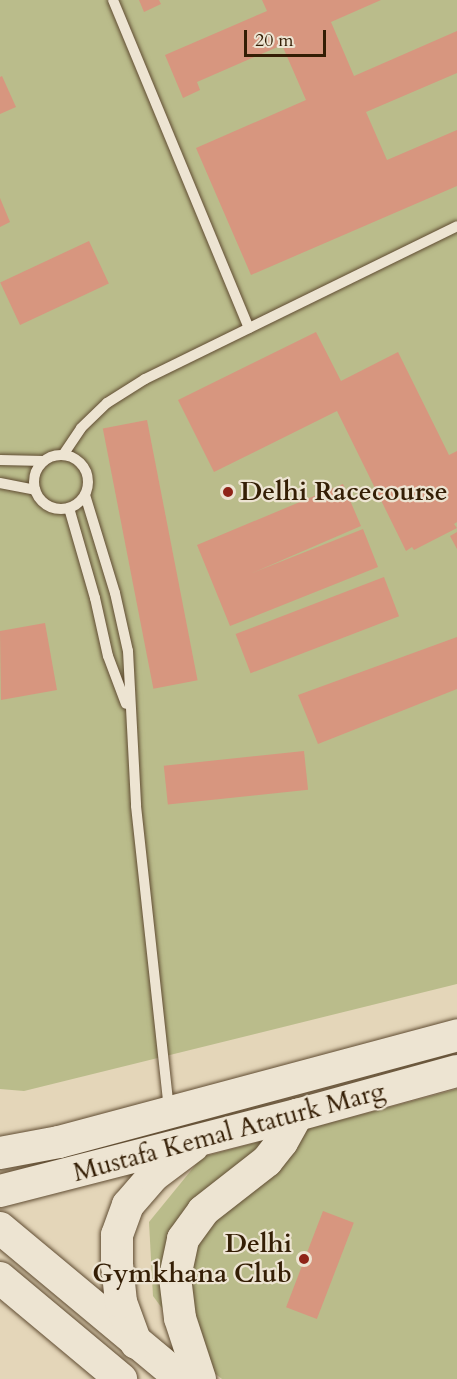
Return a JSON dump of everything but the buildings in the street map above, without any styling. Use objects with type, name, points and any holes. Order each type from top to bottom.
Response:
[{"type":"main road","name":"Mustafa Kemal Ataturk Marg","points":[[0,1153],[59,1142],[457,1035]]},
{"type":"main road","name":"Mustafa Kemal Ataturk Marg","points":[[0,1191],[297,1115],[457,1071]]},
{"type":"main road","points":[[200,1379],[180,1318],[175,1277],[183,1239],[202,1210],[267,1161],[282,1142],[297,1115]]},
{"type":"main road","points":[[0,1136],[59,1142]]},
{"type":"main road","points":[[136,1343],[121,1302],[117,1266],[117,1235],[128,1205],[153,1176],[206,1137]]},
{"type":"main road","points":[[0,1228],[181,1379]]},
{"type":"main road","points":[[0,1278],[121,1379]]},
{"type":"lane","points":[[113,0],[249,328]]},
{"type":"lane","points":[[63,455],[81,428],[107,403],[145,379],[457,226]]},
{"type":"lane","points":[[0,483],[35,490],[48,506],[69,508],[85,495],[88,485],[82,465],[74,458],[63,455],[53,456],[44,461],[36,470],[35,490]]},
{"type":"lane","points":[[0,460],[44,461]]},
{"type":"lane","points":[[85,495],[107,564],[128,651],[129,712],[136,806],[170,1112]]},
{"type":"lane","points":[[69,508],[95,598],[108,656],[129,712]]},
{"type":"green space","name":"Delhi Racecourse","points":[[0,0],[457,0],[457,984],[24,1091],[0,1089]]},
{"type":"green space","name":"Delhi Gymkhana Club","points":[[457,1089],[457,1379],[222,1379],[205,1366],[153,1296],[149,1222],[202,1157]]},
{"type":"place","name":"Delhi Racecourse","points":[[228,492]]},
{"type":"place","name":"Delhi Gymkhana Club","points":[[304,1259]]}]
